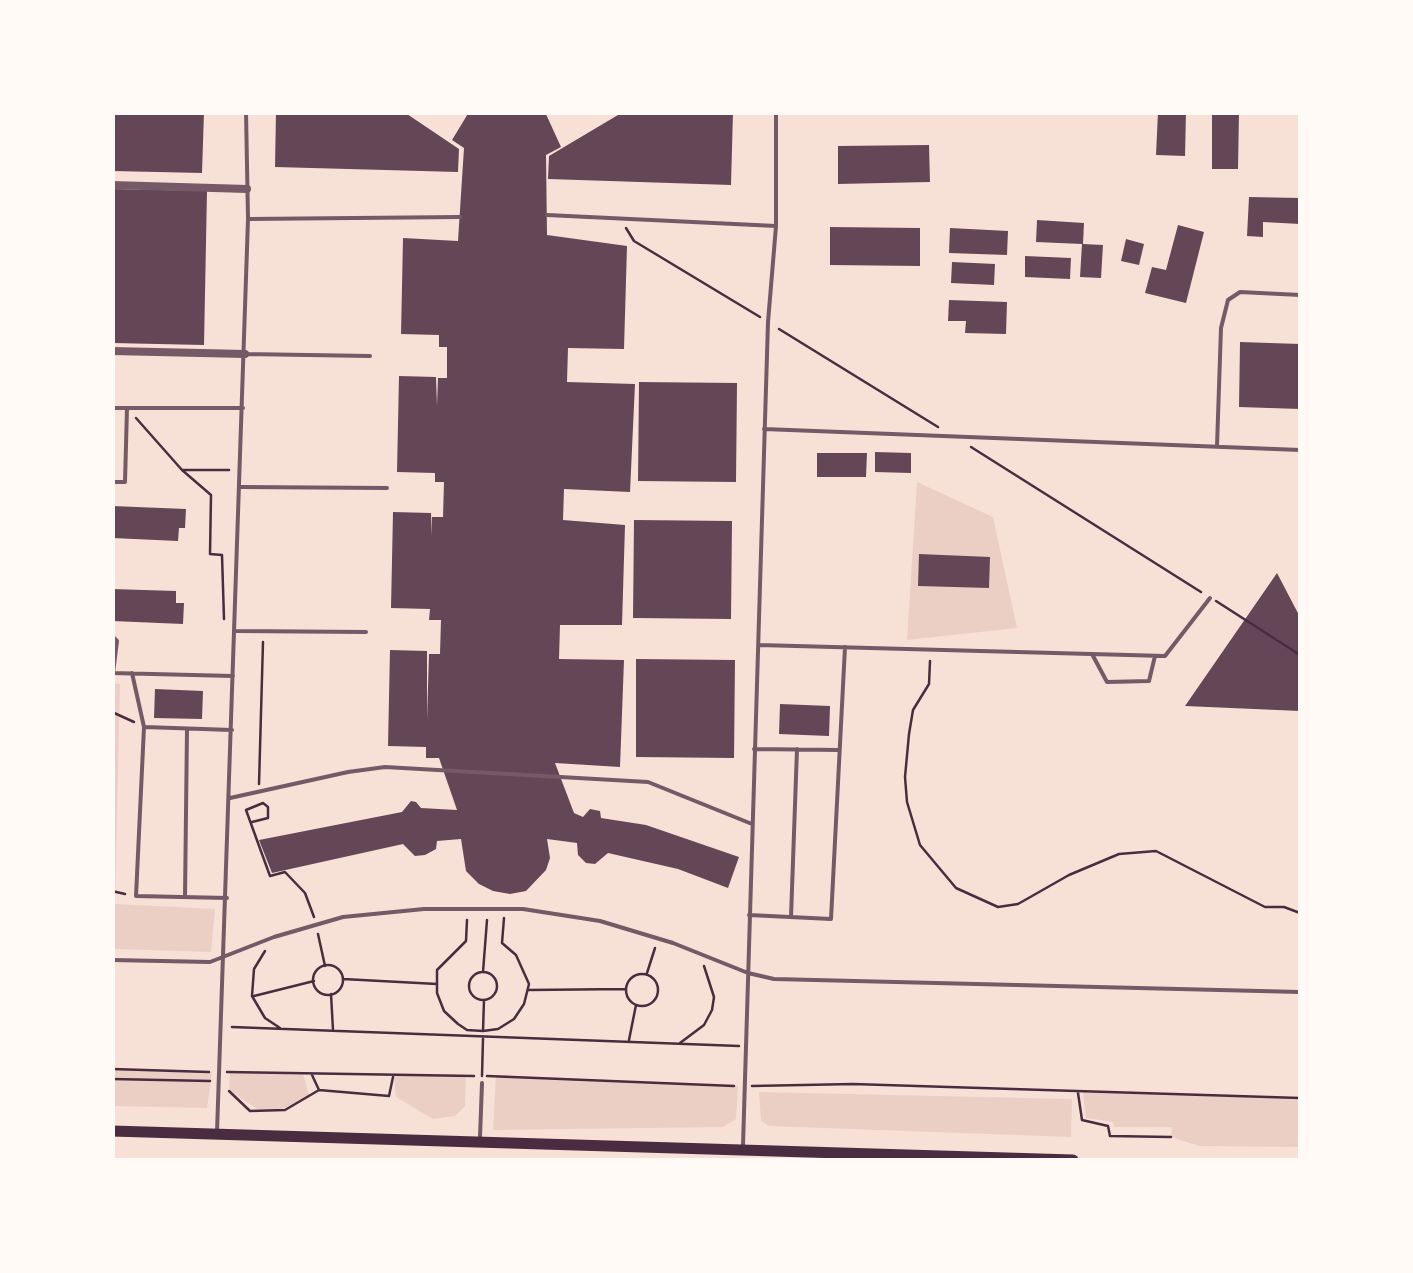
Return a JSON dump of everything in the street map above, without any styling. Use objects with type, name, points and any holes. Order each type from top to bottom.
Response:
[{"type":"main road","points":[[112,1131],[1074,1160]]},
{"type":"street","points":[[112,185],[247,189]]},
{"type":"street","points":[[112,351],[245,354]]},
{"type":"lane","points":[[218,1134],[244,408],[246,112]]},
{"type":"lane","points":[[742,1150],[768,318],[776,226],[776,112]]},
{"type":"lane","points":[[546,215],[776,226]]},
{"type":"lane","points":[[248,219],[460,217]]},
{"type":"lane","points":[[1217,446],[1221,328],[1228,300],[1240,292],[1300,295]]},
{"type":"lane","points":[[245,354],[370,356]]},
{"type":"lane","points":[[112,408],[244,408]]},
{"type":"lane","points":[[112,482],[124,482],[127,408]]},
{"type":"lane","points":[[764,428],[1300,450]]},
{"type":"lane","points":[[241,487],[387,488]]},
{"type":"lane","points":[[757,645],[1165,656],[1210,598]]},
{"type":"lane","points":[[236,631],[366,632]]},
{"type":"lane","points":[[112,636],[116,641],[113,672],[234,676]]},
{"type":"lane","points":[[749,915],[831,919],[844,648]]},
{"type":"lane","points":[[1092,654],[1107,682],[1149,680],[1155,656]]},
{"type":"lane","points":[[132,673],[144,727],[136,896],[227,898]]},
{"type":"lane","points":[[144,727],[232,730]]},
{"type":"lane","points":[[185,897],[187,728]]},
{"type":"lane","points":[[754,749],[839,750]]},
{"type":"lane","points":[[791,917],[797,749]]},
{"type":"lane","points":[[230,798],[386,767],[648,782],[752,824]]},
{"type":"lane","points":[[112,960],[210,962],[343,916],[424,909],[504,909],[600,921],[658,938],[748,973],[792,980],[1300,992]]},
{"type":"lane","points":[[480,1142],[482,1082]]},
{"type":"path","points":[[127,408],[182,470],[211,495],[210,554],[222,555],[224,620],[236,621]]},
{"type":"path","points":[[182,470],[242,470]]},
{"type":"path","points":[[258,793],[263,632]]},
{"type":"path","points":[[931,650],[929,684],[913,710],[909,734],[907,802],[920,844],[956,888],[998,907],[1018,904],[1069,875],[1120,854],[1156,852],[1265,906],[1284,907],[1300,914]]},
{"type":"path","points":[[112,712],[144,727]]},
{"type":"path","points":[[252,822],[268,818],[268,807],[263,803],[246,810],[270,876],[285,872],[305,892],[325,966]]},
{"type":"path","points":[[112,892],[136,896]]},
{"type":"path","points":[[468,909],[466,941],[437,970],[437,984],[444,1011],[467,1030],[483,1034],[514,1019],[527,990],[516,955],[502,943],[504,909]]},
{"type":"path","points":[[482,972],[491,974],[496,982],[492,997],[484,1000],[470,991],[470,982],[482,972],[488,909]]},
{"type":"path","points":[[274,937],[254,969],[252,996],[264,1018],[282,1030]]},
{"type":"path","points":[[647,975],[658,938]]},
{"type":"path","points":[[679,1044],[704,1025],[712,1010],[714,997],[699,953]]},
{"type":"path","points":[[325,966],[339,969],[343,979],[340,989],[332,994],[321,993],[314,982],[314,975],[325,966]]},
{"type":"path","points":[[647,975],[653,977],[658,987],[656,998],[648,1005],[636,1005],[628,998],[626,989],[632,977],[647,975]]},
{"type":"path","points":[[343,979],[437,984]]},
{"type":"path","points":[[252,996],[314,982]]},
{"type":"path","points":[[527,990],[626,989]]},
{"type":"path","points":[[332,994],[333,1031]]},
{"type":"path","points":[[482,1082],[484,1000]]},
{"type":"path","points":[[628,1042],[636,1005]]},
{"type":"path","points":[[222,1027],[745,1046]]},
{"type":"path","points":[[112,1068],[220,1072]]},
{"type":"path","points":[[311,1074],[319,1090],[390,1096],[394,1075]]},
{"type":"path","points":[[744,1086],[853,1084],[1300,1098]]},
{"type":"path","points":[[1078,1092],[1082,1120],[1108,1126],[1110,1136],[1171,1136]]},
{"type":"shaded area","points":[[917,482],[993,517],[1017,628],[907,640]]},
{"type":"shaded area","points":[[112,683],[120,684],[115,904],[215,909],[211,952],[113,949]]},
{"type":"shaded area","points":[[113,1069],[212,1072],[207,1108],[113,1106]]},
{"type":"shaded area","points":[[230,1072],[303,1074],[309,1095],[281,1110],[257,1109],[229,1090]]},
{"type":"shaded area","points":[[394,1075],[466,1076],[465,1106],[455,1116],[433,1119],[396,1097]]},
{"type":"shaded area","points":[[496,1075],[738,1086],[736,1119],[723,1127],[493,1130]]},
{"type":"shaded area","points":[[759,1092],[1072,1099],[1071,1137],[769,1126],[761,1121]]},
{"type":"shaded area","points":[[1083,1092],[1300,1098],[1300,1147],[1199,1146],[1171,1137],[1172,1127],[1114,1127],[1113,1122],[1086,1118]]},
{"type":"building","points":[[112,112],[204,112],[202,173],[112,171]]},
{"type":"building","points":[[276,112],[404,112],[459,149],[458,172],[275,167]]},
{"type":"building","points":[[469,112],[545,112],[561,147],[546,155],[547,235],[627,246],[624,349],[568,348],[567,382],[635,384],[630,492],[564,489],[563,520],[625,525],[622,625],[560,625],[559,659],[624,660],[620,767],[555,763],[574,813],[583,817],[590,809],[600,811],[601,818],[646,825],[739,857],[728,888],[678,869],[608,853],[595,864],[586,863],[578,855],[577,843],[547,839],[550,858],[546,870],[526,891],[510,894],[479,884],[466,871],[461,839],[437,841],[436,849],[425,855],[415,856],[403,844],[272,873],[259,840],[402,812],[411,801],[421,808],[457,810],[439,758],[426,758],[426,747],[388,746],[390,650],[427,651],[427,720],[429,654],[440,654],[441,620],[429,620],[430,609],[391,608],[393,512],[431,513],[432,536],[432,517],[443,517],[444,482],[435,482],[435,473],[397,472],[399,376],[436,377],[437,406],[438,378],[447,378],[447,347],[439,347],[439,335],[401,334],[403,238],[458,241],[464,148],[452,140]]},
{"type":"building","points":[[623,112],[733,112],[731,185],[548,179],[549,156]]},
{"type":"building","points":[[1158,112],[1186,112],[1185,156],[1156,155]]},
{"type":"building","points":[[1212,112],[1239,112],[1238,169],[1212,169]]},
{"type":"building","points":[[929,145],[930,182],[838,184],[838,146]]},
{"type":"building","points":[[112,189],[207,191],[204,345],[112,343]]},
{"type":"building","points":[[1249,197],[1300,198],[1300,224],[1263,222],[1263,237],[1247,236]]},
{"type":"building","points":[[1037,220],[1084,223],[1083,244],[1103,245],[1101,278],[1080,277],[1082,244],[1036,242]]},
{"type":"building","points":[[1178,225],[1204,232],[1186,303],[1145,293],[1152,267],[1166,270]]},
{"type":"building","points":[[830,227],[920,228],[920,266],[830,265]]},
{"type":"building","points":[[950,228],[1008,231],[1007,255],[949,253]]},
{"type":"building","points":[[1126,239],[1144,244],[1139,265],[1121,261]]},
{"type":"building","points":[[1025,256],[1071,258],[1070,279],[1025,277]]},
{"type":"building","points":[[952,262],[995,264],[994,285],[951,283]]},
{"type":"building","points":[[949,300],[1007,302],[1006,334],[965,333],[966,321],[948,321]]},
{"type":"building","points":[[1240,342],[1300,344],[1300,409],[1239,407]]},
{"type":"building","points":[[639,382],[737,383],[736,482],[638,481]]},
{"type":"building","points":[[875,452],[911,453],[911,473],[875,472]]},
{"type":"building","points":[[817,453],[867,453],[866,477],[817,477]]},
{"type":"building","points":[[112,506],[186,509],[185,528],[179,528],[178,541],[112,538]]},
{"type":"building","points":[[634,520],[732,521],[731,619],[633,618]]},
{"type":"building","points":[[919,554],[990,557],[989,588],[918,586]]},
{"type":"building","points":[[1277,573],[1300,617],[1300,711],[1185,706]]},
{"type":"building","points":[[112,589],[176,591],[176,603],[184,603],[183,624],[112,621]]},
{"type":"building","points":[[636,659],[735,660],[734,758],[636,757]]},
{"type":"building","points":[[155,689],[203,691],[202,719],[154,718]]},
{"type":"building","points":[[780,704],[830,706],[829,736],[779,734]]}]
